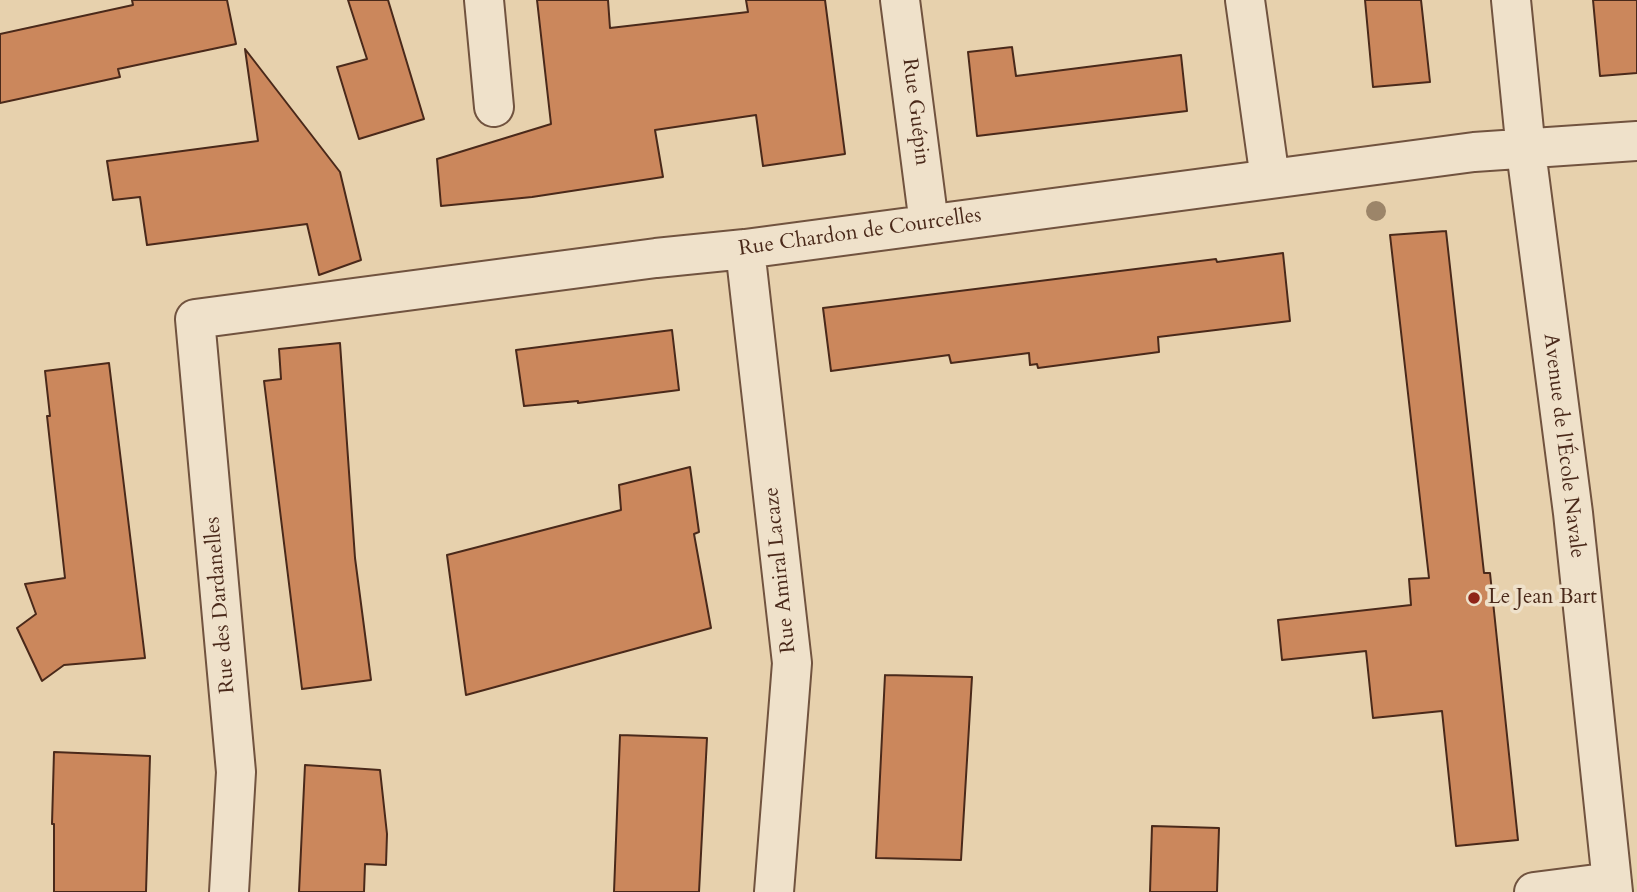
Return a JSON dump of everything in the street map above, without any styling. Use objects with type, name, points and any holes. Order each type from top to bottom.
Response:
[{"type":"street","points":[[484,0],[494,107]]},
{"type":"street","name":"Rue Guépin","points":[[900,0],[929,225]]},
{"type":"street","points":[[1245,0],[1270,179]]},
{"type":"street","name":"Avenue de l'École Navale","points":[[1511,0],[1526,150],[1573,513],[1612,887]]},
{"type":"street","name":"Rue Chardon de Courcelles","points":[[195,319],[1474,152],[1637,141]]},
{"type":"street","name":"Rue Amiral Lacaze","points":[[745,249],[792,663],[774,892]]},
{"type":"street","name":"Rue des Dardanelles","points":[[195,319],[236,772],[229,892]]},
{"type":"street","points":[[1534,892],[1612,887]]},
{"type":"building","points":[[132,0],[227,0],[236,44],[118,69],[120,77],[0,103],[0,34],[133,5]]},
{"type":"building","points":[[348,0],[388,0],[424,119],[359,139],[337,67],[367,59]]},
{"type":"building","points":[[537,0],[608,0],[610,28],[748,12],[746,0],[825,0],[845,154],[763,166],[756,115],[655,130],[663,177],[532,197],[441,206],[437,159],[551,124]]},
{"type":"building","points":[[1365,0],[1421,0],[1430,82],[1373,87]]},
{"type":"building","points":[[1593,0],[1637,0],[1637,73],[1600,76]]},
{"type":"building","points":[[1012,47],[1016,76],[1181,55],[1187,111],[977,136],[968,52]]},
{"type":"building","points":[[245,49],[340,172],[361,260],[319,275],[307,224],[147,245],[140,197],[113,200],[107,161],[258,141]]},
{"type":"building","points":[[1446,231],[1484,573],[1490,573],[1518,840],[1456,846],[1442,711],[1373,718],[1366,651],[1282,660],[1278,620],[1411,605],[1409,579],[1429,578],[1390,235]]},
{"type":"building","points":[[1283,253],[1290,321],[1158,337],[1159,352],[1038,368],[1037,364],[1030,365],[1029,353],[951,363],[949,355],[831,371],[823,308]]},
{"type":"building","points":[[672,330],[679,390],[578,403],[524,406],[516,350]]},
{"type":"building","points":[[340,343],[355,558],[371,680],[302,689],[264,381],[281,379],[279,349]]},
{"type":"building","points":[[109,363],[145,658],[64,665],[42,681],[17,628],[36,614],[25,584],[65,578],[47,416],[50,416],[45,371]]},
{"type":"building","points":[[690,467],[699,532],[694,534],[711,628],[466,695],[447,555],[621,510],[619,485]]},
{"type":"building","points":[[885,675],[972,677],[961,860],[876,858]]},
{"type":"building","points":[[620,735],[707,738],[699,892],[614,892]]},
{"type":"building","points":[[54,752],[150,756],[146,892],[54,892]]},
{"type":"building","points":[[305,765],[380,770],[387,834],[386,865],[365,864],[364,892],[299,892]]},
{"type":"building","points":[[1152,826],[1219,828],[1217,892],[1150,892]]},
{"type":"place","name":"Le Jean Bart","points":[[1474,598]]}]
